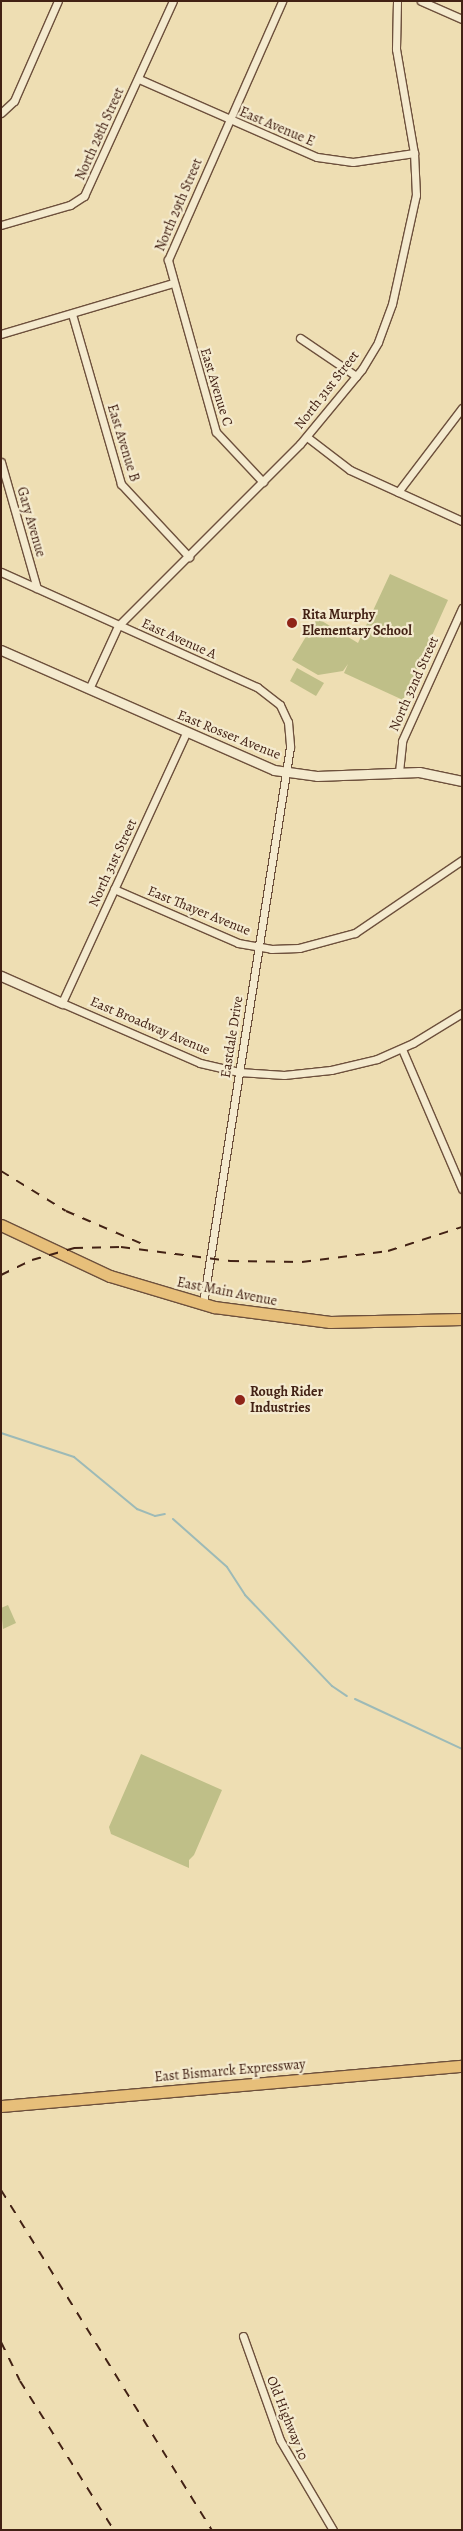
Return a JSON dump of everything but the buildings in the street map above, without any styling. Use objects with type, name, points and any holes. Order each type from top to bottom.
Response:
[{"type":"main road","name":"East Main Avenue","points":[[1,1225],[93,1269],[203,1304],[330,1322],[462,1319]]},
{"type":"main road","name":"East Bismarck Expressway","points":[[1,2106],[462,2066]]},
{"type":"street","points":[[4,112],[58,1]]},
{"type":"street","name":"North 28th Street","points":[[1,225],[70,205],[84,196],[173,1]]},
{"type":"street","name":"North 29th Street","points":[[173,284],[169,253],[282,1]]},
{"type":"street","name":"North 31st Street","points":[[89,689],[118,626],[189,557],[306,437],[356,376],[378,342],[392,304],[414,213],[414,154],[397,60],[397,1]]},
{"type":"street","points":[[421,1],[462,20]]},
{"type":"street","name":"East Avenue E","points":[[139,79],[229,120],[329,159],[365,161],[414,154]]},
{"type":"street","points":[[1,334],[173,284]]},
{"type":"street","name":"East Avenue C","points":[[173,284],[216,432],[263,482]]},
{"type":"street","name":"East Avenue B","points":[[72,314],[121,484],[189,557]]},
{"type":"street","points":[[300,338],[356,376]]},
{"type":"street","points":[[398,492],[461,410]]},
{"type":"street","points":[[306,437],[342,466],[462,521]]},
{"type":"street","name":"Gary Avenue","points":[[1,462],[37,588]]},
{"type":"street","name":"East Avenue A","points":[[1,572],[272,697],[284,712],[290,731],[286,772]]},
{"type":"street","name":"North 32nd Street","points":[[399,772],[402,740],[462,608]]},
{"type":"street","name":"East Rosser Avenue","points":[[1,650],[251,762],[286,772],[328,776],[399,772],[462,781]]},
{"type":"street","name":"North 31st Street","points":[[62,1003],[186,733]]},
{"type":"street","name":"Eastdale Drive","points":[[203,1304],[286,772]]},
{"type":"street","name":"East Thayer Avenue","points":[[114,889],[230,940],[258,948],[305,948],[344,938],[373,922],[462,860]]},
{"type":"street","name":"East Broadway Avenue","points":[[1,976],[180,1055],[239,1072],[315,1073],[363,1063],[402,1049],[462,1013]]},
{"type":"street","points":[[402,1049],[462,1189]]},
{"type":"street","name":"Old Highway 10","points":[[243,2336],[280,2440],[333,2530]]},
{"type":"green space","points":[[390,574],[448,600],[403,700],[344,673],[348,664],[343,671],[318,675],[292,660],[317,618],[358,643]]},
{"type":"green space","points":[[297,668],[324,683],[316,696],[290,681]]},
{"type":"green space","points":[[8,1605],[16,1623],[3,1629],[1,1608]]},
{"type":"green space","points":[[141,1754],[222,1790],[194,1855],[189,1860],[189,1868],[111,1834],[109,1827]]},
{"type":"waterway","points":[[1,1433],[74,1457],[137,1509],[155,1516],[165,1514]]},
{"type":"waterway","points":[[173,1519],[227,1567],[245,1595],[332,1686],[347,1696]]},
{"type":"waterway","points":[[355,1699],[462,1749]]},
{"type":"railway","points":[[1,1171],[66,1211],[147,1246]]},
{"type":"railway","points":[[1,1275],[32,1260],[74,1248],[121,1247],[230,1261],[302,1262],[388,1251],[462,1227]]},
{"type":"railway","points":[[1,2190],[212,2530]]},
{"type":"railway","points":[[1,2342],[20,2381],[114,2530]]},
{"type":"place","name":"Rita Murphy Elementary School","points":[[292,623]]},
{"type":"place","name":"Rough Rider Industries","points":[[240,1400]]}]
